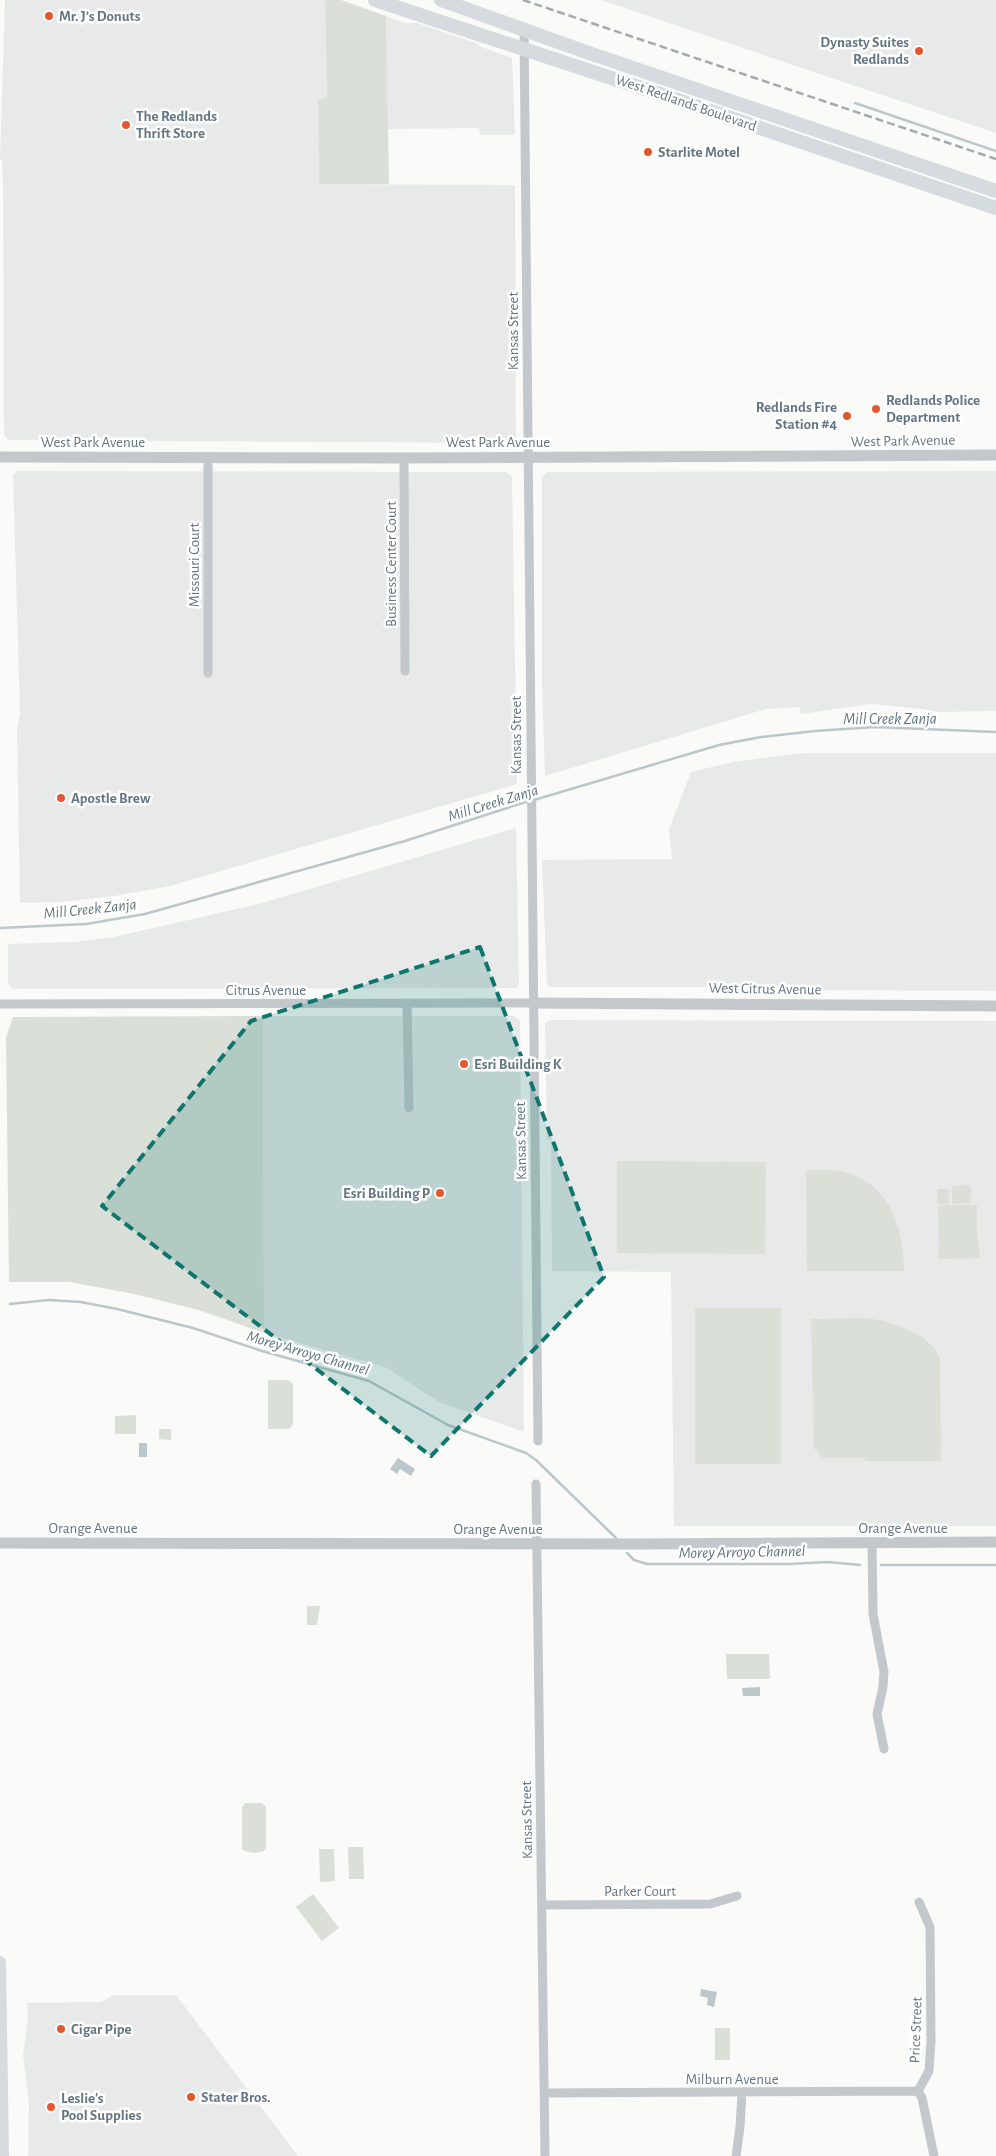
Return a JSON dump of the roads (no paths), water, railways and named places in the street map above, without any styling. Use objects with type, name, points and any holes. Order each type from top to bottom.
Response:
[{"type":"main road","name":"West Redlands Boulevard","points":[[374,0],[524,48],[996,208]]},
{"type":"main road","name":"West Redlands Boulevard","points":[[441,0],[996,191]]},
{"type":"main road","points":[[0,1962],[3,2156]]},
{"type":"street","name":"Kansas Street","points":[[524,30],[530,818],[538,1441]]},
{"type":"street","name":"West Park Avenue","points":[[0,457],[404,458],[996,455]]},
{"type":"street","name":"Missouri Court","points":[[208,457],[208,673]]},
{"type":"street","name":"Business Center Court","points":[[404,458],[405,671]]},
{"type":"street","points":[[407,1003],[409,1108]]},
{"type":"street","name":"Citrus Avenue","points":[[0,1004],[533,1003]]},
{"type":"street","name":"West Citrus Avenue","points":[[533,1003],[996,1006]]},
{"type":"street","name":"Kansas Street","points":[[536,1484],[545,2156]]},
{"type":"street","name":"Orange Avenue","points":[[0,1543],[538,1544],[996,1542]]},
{"type":"street","points":[[872,1543],[873,1614],[884,1672],[877,1714],[884,1749]]},
{"type":"street","name":"Parker Court","points":[[542,1906],[710,1904],[737,1896]]},
{"type":"street","name":"Price Street","points":[[918,2091],[929,2071],[931,2041],[930,1928],[919,1902]]},
{"type":"street","points":[[918,2091],[922,2098],[934,2156]]},
{"type":"street","name":"Milburn Avenue","points":[[544,2093],[918,2091]]},
{"type":"street","points":[[736,2156],[742,2093]]},
{"type":"waterway","points":[[855,103],[996,151]]},
{"type":"waterway","name":"Mill Creek Zanja","points":[[534,800],[719,745],[761,737],[875,727],[996,732]]},
{"type":"waterway","name":"Mill Creek Zanja","points":[[0,928],[86,924],[145,914],[405,841],[529,801]]},
{"type":"waterway","name":"Morey Arroyo Channel","points":[[10,1304],[48,1300],[81,1302],[117,1309],[193,1328],[262,1351],[369,1381],[448,1425],[526,1453],[536,1460],[616,1538]]},
{"type":"waterway","name":"Morey Arroyo Channel","points":[[627,1553],[634,1560],[647,1564],[789,1564],[828,1562],[860,1565]]},
{"type":"waterway","name":"Morey Arroyo Channel","points":[[881,1565],[996,1565]]},
{"type":"railway","points":[[523,0],[996,159]]},
{"type":"place","name":"Mr. J’s Donuts","points":[[49,16]]},
{"type":"place","name":"Dynasty Suites Redlands","points":[[919,51]]},
{"type":"place","name":"The Redlands Thrift Store","points":[[126,125]]},
{"type":"place","name":"Starlite Motel","points":[[648,152]]},
{"type":"place","name":"Redlands Police Department","points":[[876,409]]},
{"type":"place","name":"Redlands Fire Station #4","points":[[847,416]]},
{"type":"place","name":"Apostle Brew","points":[[61,798]]},
{"type":"place","name":"Esri Building K","points":[[464,1064]]},
{"type":"place","name":"Esri Building P","points":[[440,1193]]},
{"type":"place","name":"Cigar Pipe","points":[[61,2029]]},
{"type":"place","name":"Stater Bros.","points":[[191,2097]]},
{"type":"place","name":"Leslie's Pool Supplies","points":[[51,2107]]}]
